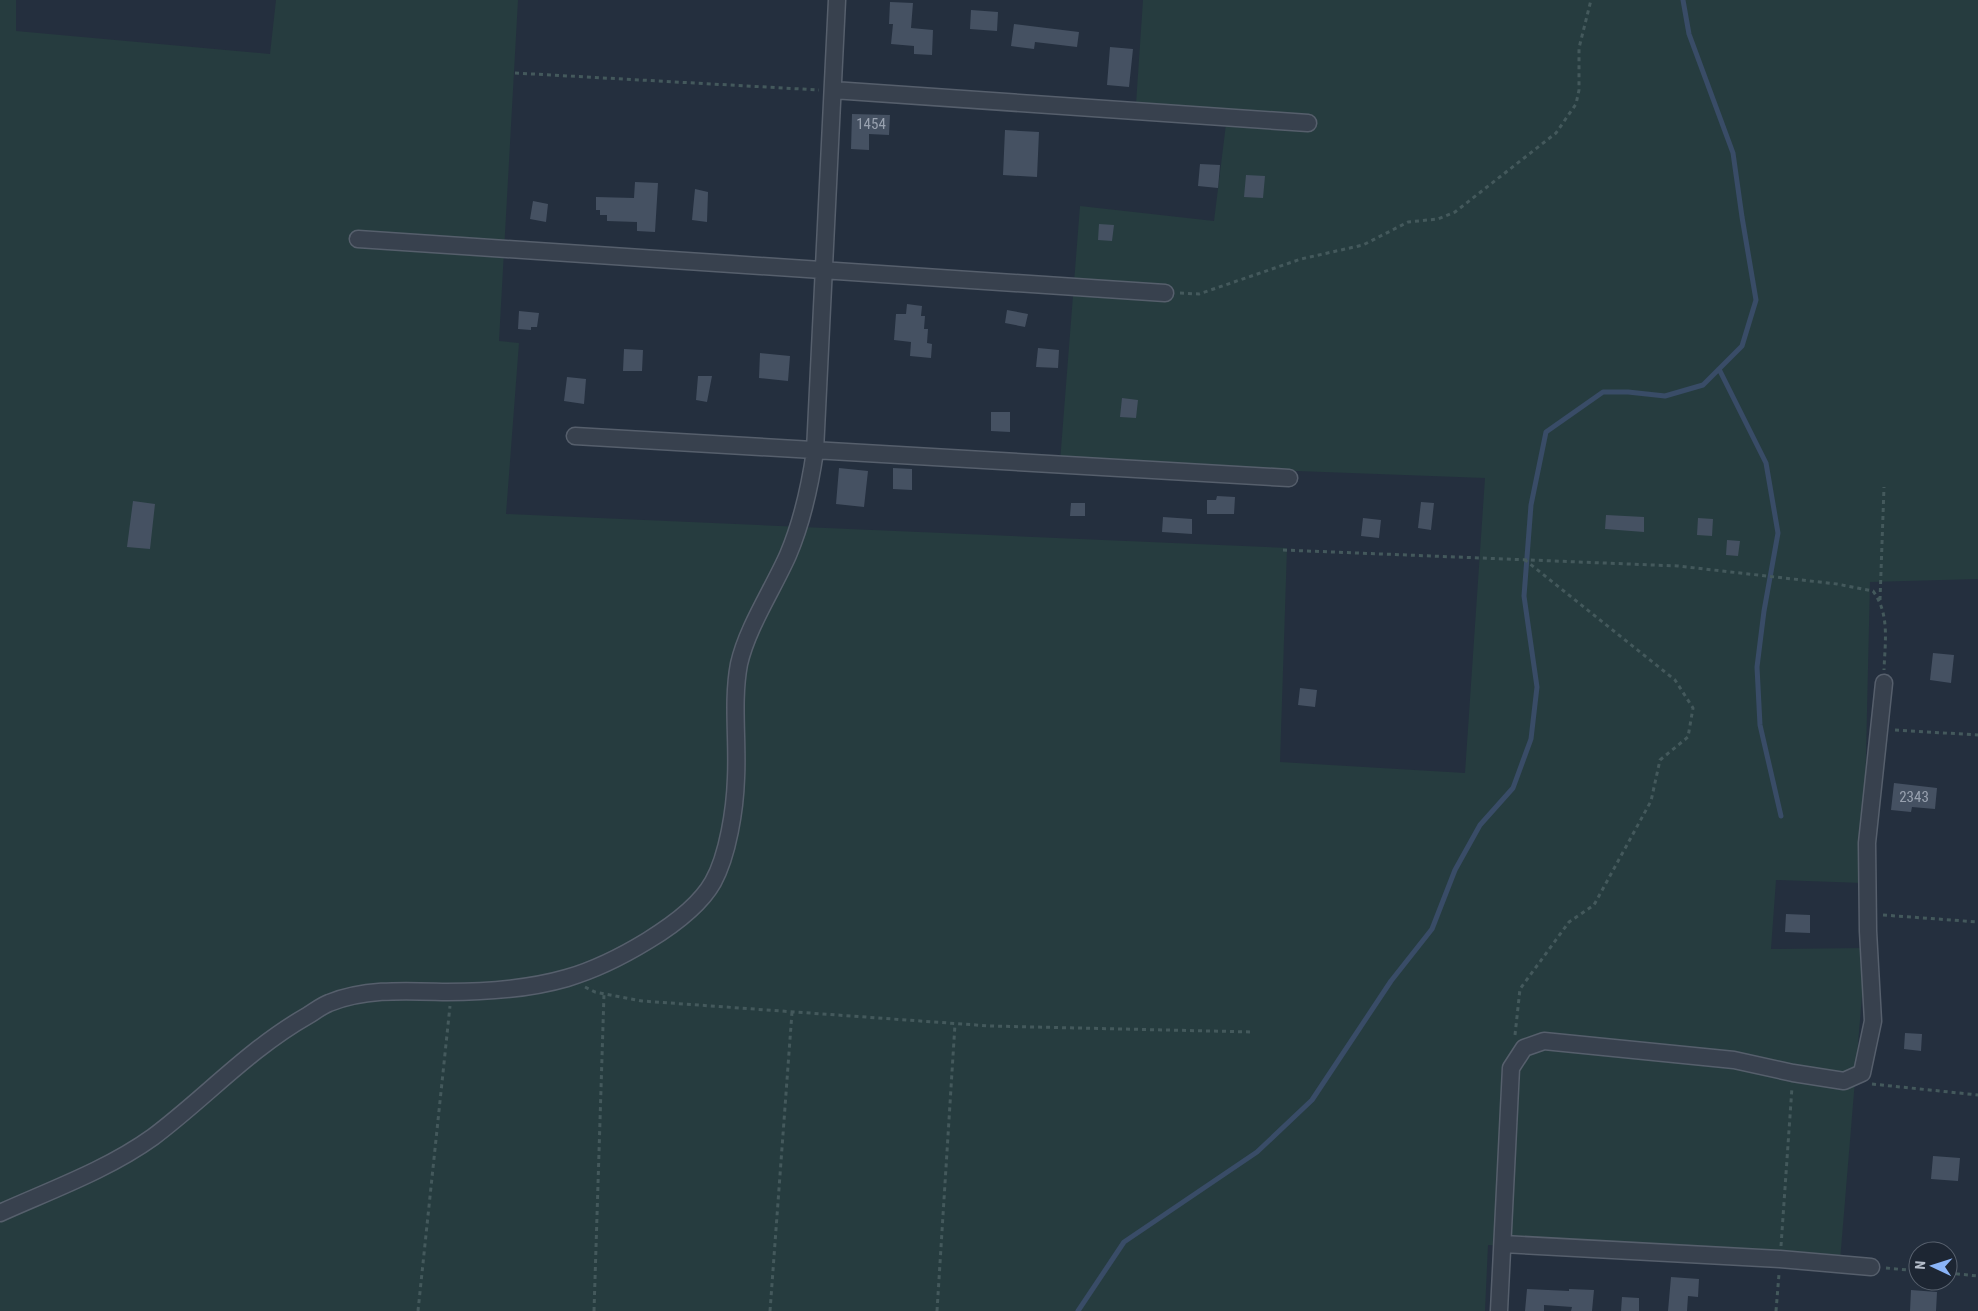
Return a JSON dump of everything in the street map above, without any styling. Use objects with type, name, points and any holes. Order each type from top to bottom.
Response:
[{"type":"street","points":[[0,1213],[111,1163],[151,1138],[242,1061],[288,1026],[329,1003],[363,994],[402,990],[451,992],[529,987],[567,978],[640,945],[692,908],[712,884],[725,854],[736,781],[736,692],[739,663],[748,638],[788,553],[807,496],[815,451],[838,0]]},
{"type":"street","points":[[833,90],[1308,123]]},
{"type":"street","points":[[358,239],[1165,292]]},
{"type":"street","points":[[575,436],[1288,478]]},
{"type":"street","points":[[1499,1311],[1511,1068],[1524,1048],[1544,1041],[1734,1060],[1793,1073],[1844,1081],[1862,1073],[1873,1021],[1867,843],[1884,683]]},
{"type":"street","points":[[1503,1244],[1780,1259],[1871,1267]]},
{"type":"path","points":[[1165,292],[1199,294],[1301,259],[1363,245],[1408,222],[1438,219],[1454,212],[1556,133],[1576,104],[1579,83],[1579,48],[1590,0]]},
{"type":"path","points":[[515,73],[833,90]]},
{"type":"path","points":[[1884,487],[1880,601],[1885,618],[1884,683]]},
{"type":"path","points":[[1284,550],[1678,566],[1837,584],[1873,591],[1880,601]]},
{"type":"path","points":[[1514,1042],[1520,989],[1569,922],[1594,905],[1651,801],[1660,760],[1688,737],[1693,708],[1675,680],[1524,560]]},
{"type":"path","points":[[1879,729],[1978,735]]},
{"type":"path","points":[[1868,914],[1978,922]]},
{"type":"path","points":[[567,978],[595,992],[642,1001],[990,1026],[1254,1032]]},
{"type":"path","points":[[418,1311],[451,992]]},
{"type":"path","points":[[594,1311],[604,994]]},
{"type":"path","points":[[770,1311],[792,1012]]},
{"type":"path","points":[[937,1311],[955,1024]]},
{"type":"path","points":[[1776,1311],[1793,1073]]},
{"type":"path","points":[[1844,1081],[1978,1095]]},
{"type":"path","points":[[1871,1267],[1908,1270]]},
{"type":"path","points":[[1958,1274],[1978,1276]]},
{"type":"green space","points":[[0,0],[16,0],[16,31],[270,54],[276,0],[518,0],[499,341],[519,343],[506,514],[1287,548],[1280,762],[1465,773],[1485,478],[1060,462],[1080,206],[1214,221],[1227,116],[1136,104],[1143,0],[1978,0],[1978,579],[1870,582],[1863,883],[1776,880],[1771,949],[1866,948],[1840,1261],[1488,1245],[1485,1311],[0,1311]]},
{"type":"building","points":[[890,2],[913,3],[911,28],[933,30],[932,55],[914,54],[914,46],[891,44],[893,24],[889,24]]},
{"type":"building","points":[[971,10],[998,12],[997,31],[970,29]]},
{"type":"building","points":[[1014,24],[1079,32],[1077,47],[1035,42],[1034,49],[1011,46]]},
{"type":"building","points":[[1110,47],[1133,49],[1129,87],[1107,85]]},
{"type":"building","points":[[852,114],[890,115],[889,135],[869,134],[869,150],[851,149]]},
{"type":"building","points":[[1005,130],[1039,132],[1037,177],[1003,175]]},
{"type":"building","points":[[1200,164],[1220,165],[1218,188],[1198,186]]},
{"type":"building","points":[[1246,175],[1265,176],[1263,198],[1244,197]]},
{"type":"building","points":[[635,182],[658,183],[655,232],[637,231],[637,222],[607,221],[607,215],[600,215],[600,210],[596,210],[596,197],[634,198]]},
{"type":"building","points":[[695,189],[708,192],[707,222],[692,220]]},
{"type":"building","points":[[533,201],[548,204],[546,222],[530,219]]},
{"type":"building","points":[[1099,224],[1114,225],[1112,241],[1098,240]]},
{"type":"building","points":[[907,304],[922,306],[921,316],[925,316],[924,329],[928,329],[927,343],[932,344],[931,358],[910,356],[911,342],[894,340],[896,314],[906,314]]},
{"type":"building","points":[[1007,310],[1028,314],[1025,327],[1005,323]]},
{"type":"building","points":[[519,311],[539,313],[537,327],[531,327],[531,330],[518,329]]},
{"type":"building","points":[[1038,348],[1059,350],[1058,368],[1036,367]]},
{"type":"building","points":[[624,349],[643,350],[642,371],[623,371]]},
{"type":"building","points":[[760,353],[790,356],[788,381],[759,378]]},
{"type":"building","points":[[698,376],[712,376],[707,402],[696,400]]},
{"type":"building","points":[[567,377],[586,379],[584,404],[564,401]]},
{"type":"building","points":[[1122,398],[1138,400],[1136,418],[1120,417]]},
{"type":"building","points":[[991,412],[1010,412],[1010,432],[991,431]]},
{"type":"building","points":[[839,468],[868,471],[864,507],[836,504]]},
{"type":"building","points":[[893,468],[912,469],[912,490],[893,489]]},
{"type":"building","points":[[1217,496],[1235,497],[1234,514],[1207,514],[1207,500],[1216,500]]},
{"type":"building","points":[[133,501],[155,504],[150,549],[127,547]]},
{"type":"building","points":[[1421,502],[1434,503],[1431,530],[1418,528]]},
{"type":"building","points":[[1071,503],[1085,503],[1085,516],[1070,516]]},
{"type":"building","points":[[1606,515],[1644,517],[1644,532],[1605,529]]},
{"type":"building","points":[[1163,517],[1192,519],[1192,534],[1162,532]]},
{"type":"building","points":[[1363,518],[1381,520],[1379,538],[1361,536]]},
{"type":"building","points":[[1698,518],[1713,519],[1712,536],[1697,535]]},
{"type":"building","points":[[1727,540],[1740,541],[1738,556],[1726,555]]},
{"type":"building","points":[[1933,653],[1954,655],[1951,683],[1930,680]]},
{"type":"building","points":[[1300,688],[1317,690],[1315,707],[1298,705]]},
{"type":"building","points":[[1894,783],[1937,788],[1935,809],[1912,807],[1911,812],[1891,810]]},
{"type":"building","points":[[1786,914],[1810,915],[1810,933],[1785,932]]},
{"type":"building","points":[[1905,1033],[1922,1034],[1921,1051],[1904,1049]]},
{"type":"building","points":[[1933,1156],[1960,1158],[1958,1181],[1931,1179]]},
{"type":"building","points":[[1671,1277],[1699,1279],[1698,1297],[1688,1296],[1687,1311],[1668,1311]]},
{"type":"building","points":[[1527,1289],[1594,1290],[1592,1311],[1571,1311],[1572,1307],[1544,1305],[1544,1311],[1525,1311]]},
{"type":"building","points":[[1911,1291],[1937,1292],[1936,1311],[1910,1311]]},
{"type":"building","points":[[1622,1297],[1639,1298],[1639,1311],[1621,1311]]},
{"type":"waterway","points":[[1078,1311],[1124,1242],[1257,1152],[1312,1100],[1391,981],[1432,929],[1455,870],[1480,825],[1513,788],[1531,739],[1537,687],[1524,596],[1531,505],[1546,432],[1603,392],[1628,392],[1665,396],[1703,385],[1742,346],[1756,300],[1733,153],[1689,34],[1683,0]]},
{"type":"waterway","points":[[1719,369],[1766,463],[1778,533],[1764,611],[1757,667],[1760,725],[1781,816]]}]
